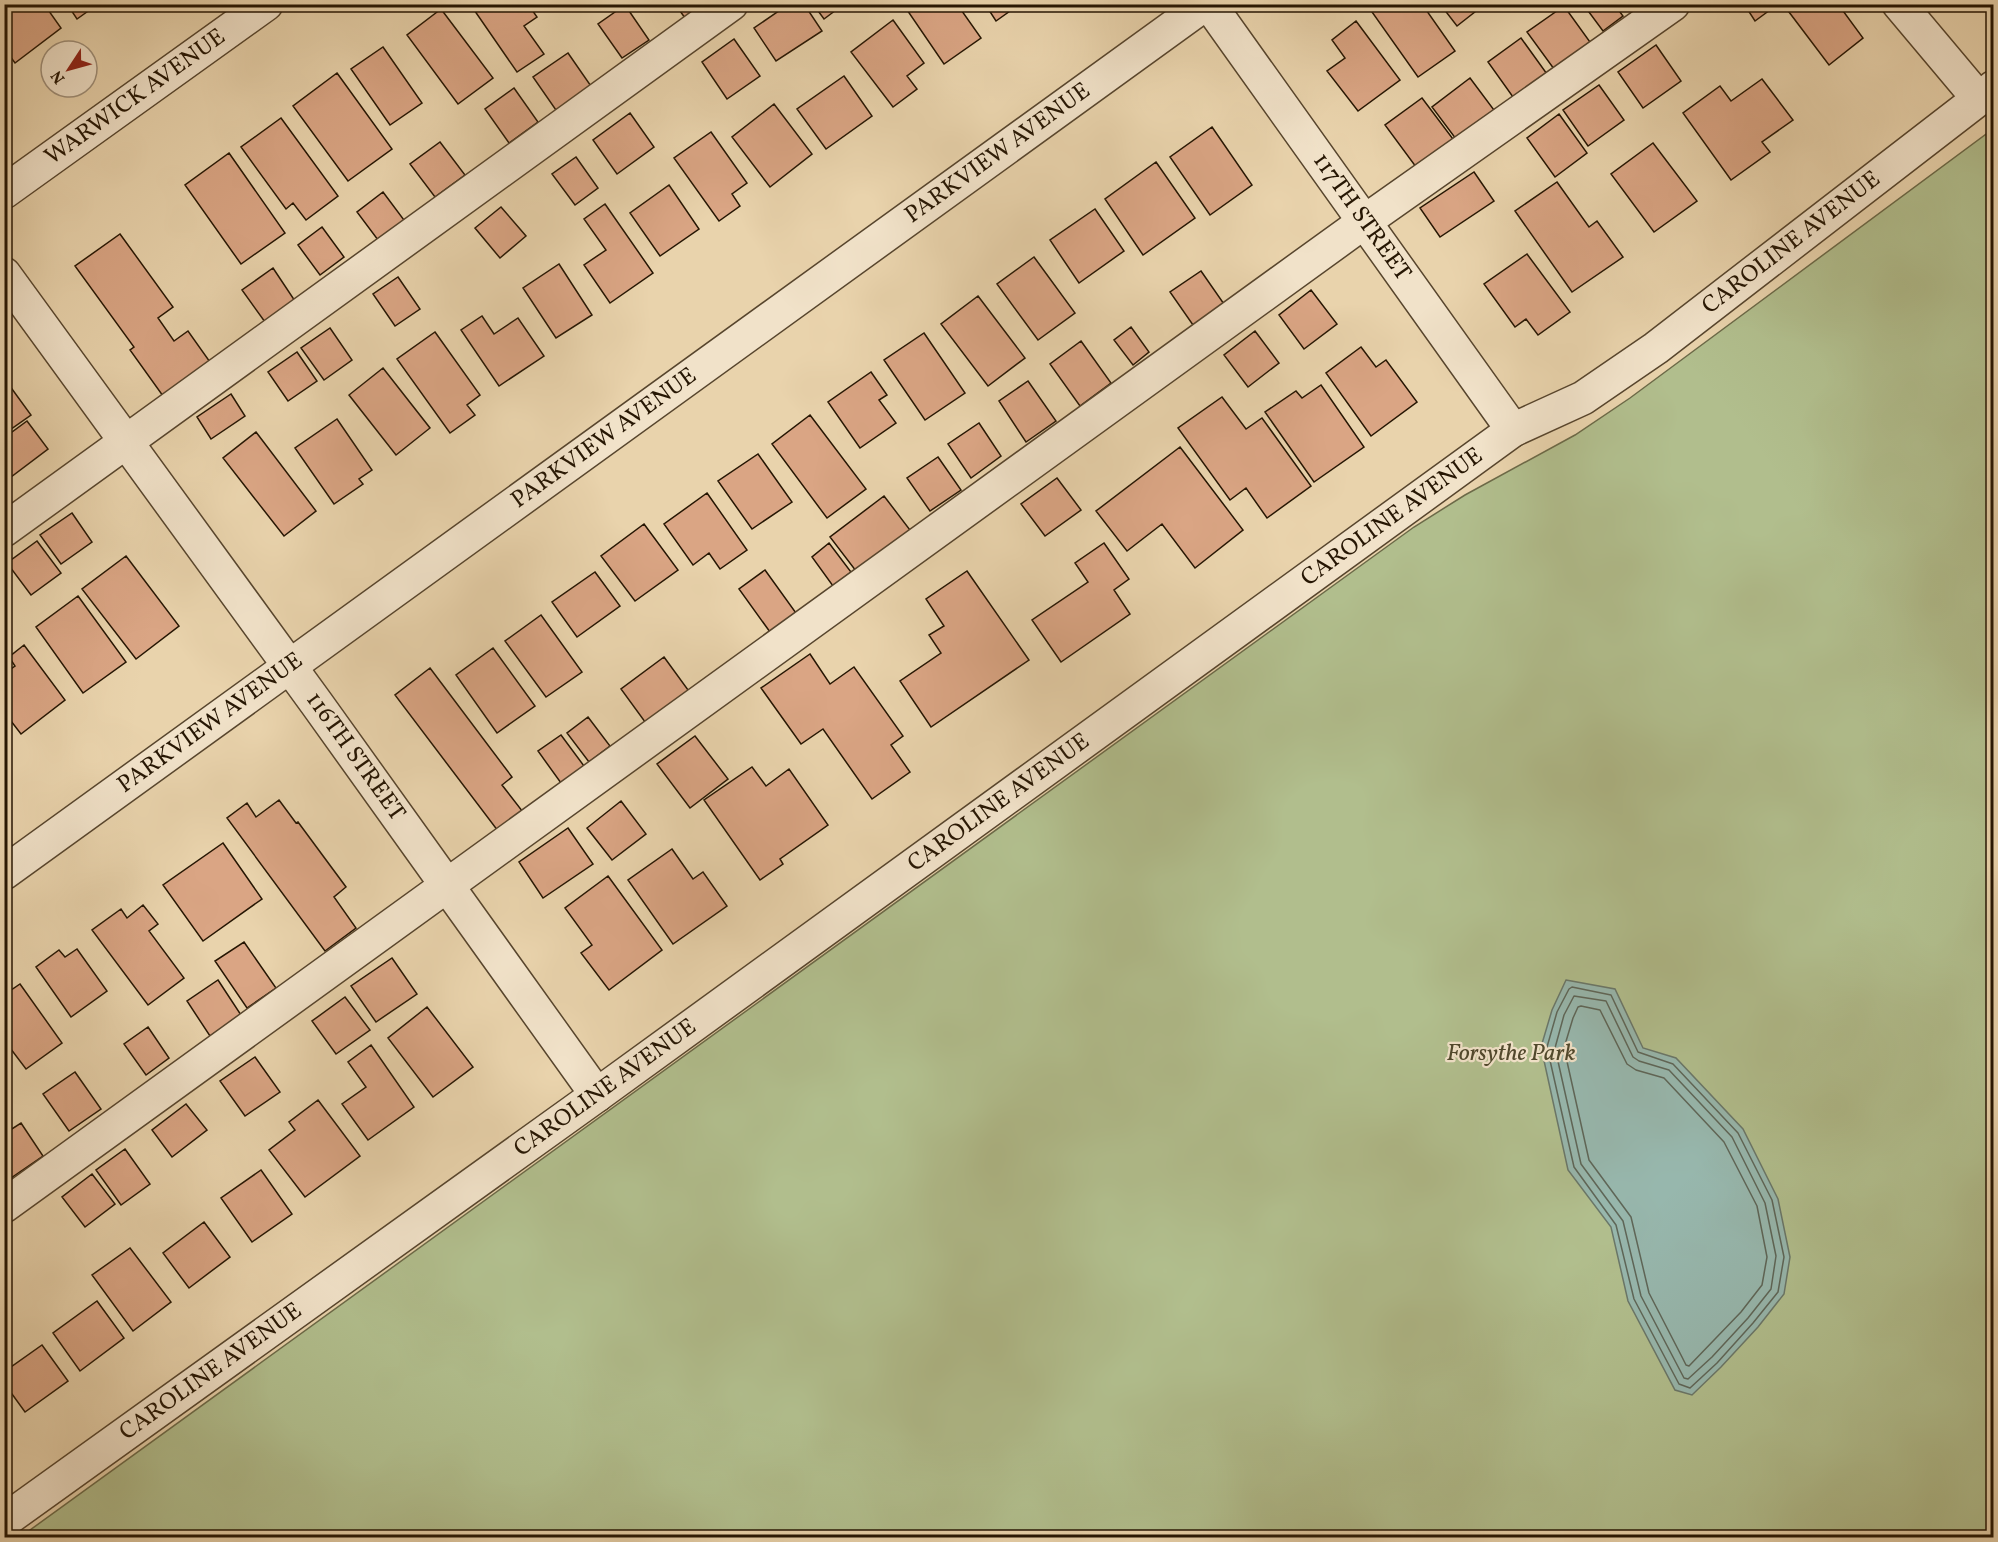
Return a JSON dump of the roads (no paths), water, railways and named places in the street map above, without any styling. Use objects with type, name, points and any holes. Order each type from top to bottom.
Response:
[{"type":"street","name":"WARWICK AVENUE","points":[[4,192],[266,4]]},
{"type":"street","points":[[4,530],[731,4]]},
{"type":"street","name":"117TH STREET","points":[[1207,4],[1513,430]]},
{"type":"street","name":"PARKVIEW AVENUE","points":[[4,873],[1207,4]]},
{"type":"street","points":[[4,1206],[1364,222],[1673,4]]},
{"type":"street","points":[[1899,4],[1986,93]]},
{"type":"street","name":"CAROLINE AVENUE","points":[[4,1521],[597,1095],[1513,430],[1583,398],[1656,348],[1986,93]]},
{"type":"street","name":"116TH STREET","points":[[4,274],[597,1095]]},
{"type":"water","points":[[1566,980],[1615,989],[1643,1048],[1676,1058],[1743,1129],[1778,1199],[1790,1257],[1784,1294],[1758,1327],[1692,1395],[1675,1390],[1628,1301],[1611,1227],[1568,1170],[1541,1047],[1552,1010]]},
{"type":"park label","name":"Forsythe Park","points":[[1511,1054]]}]
